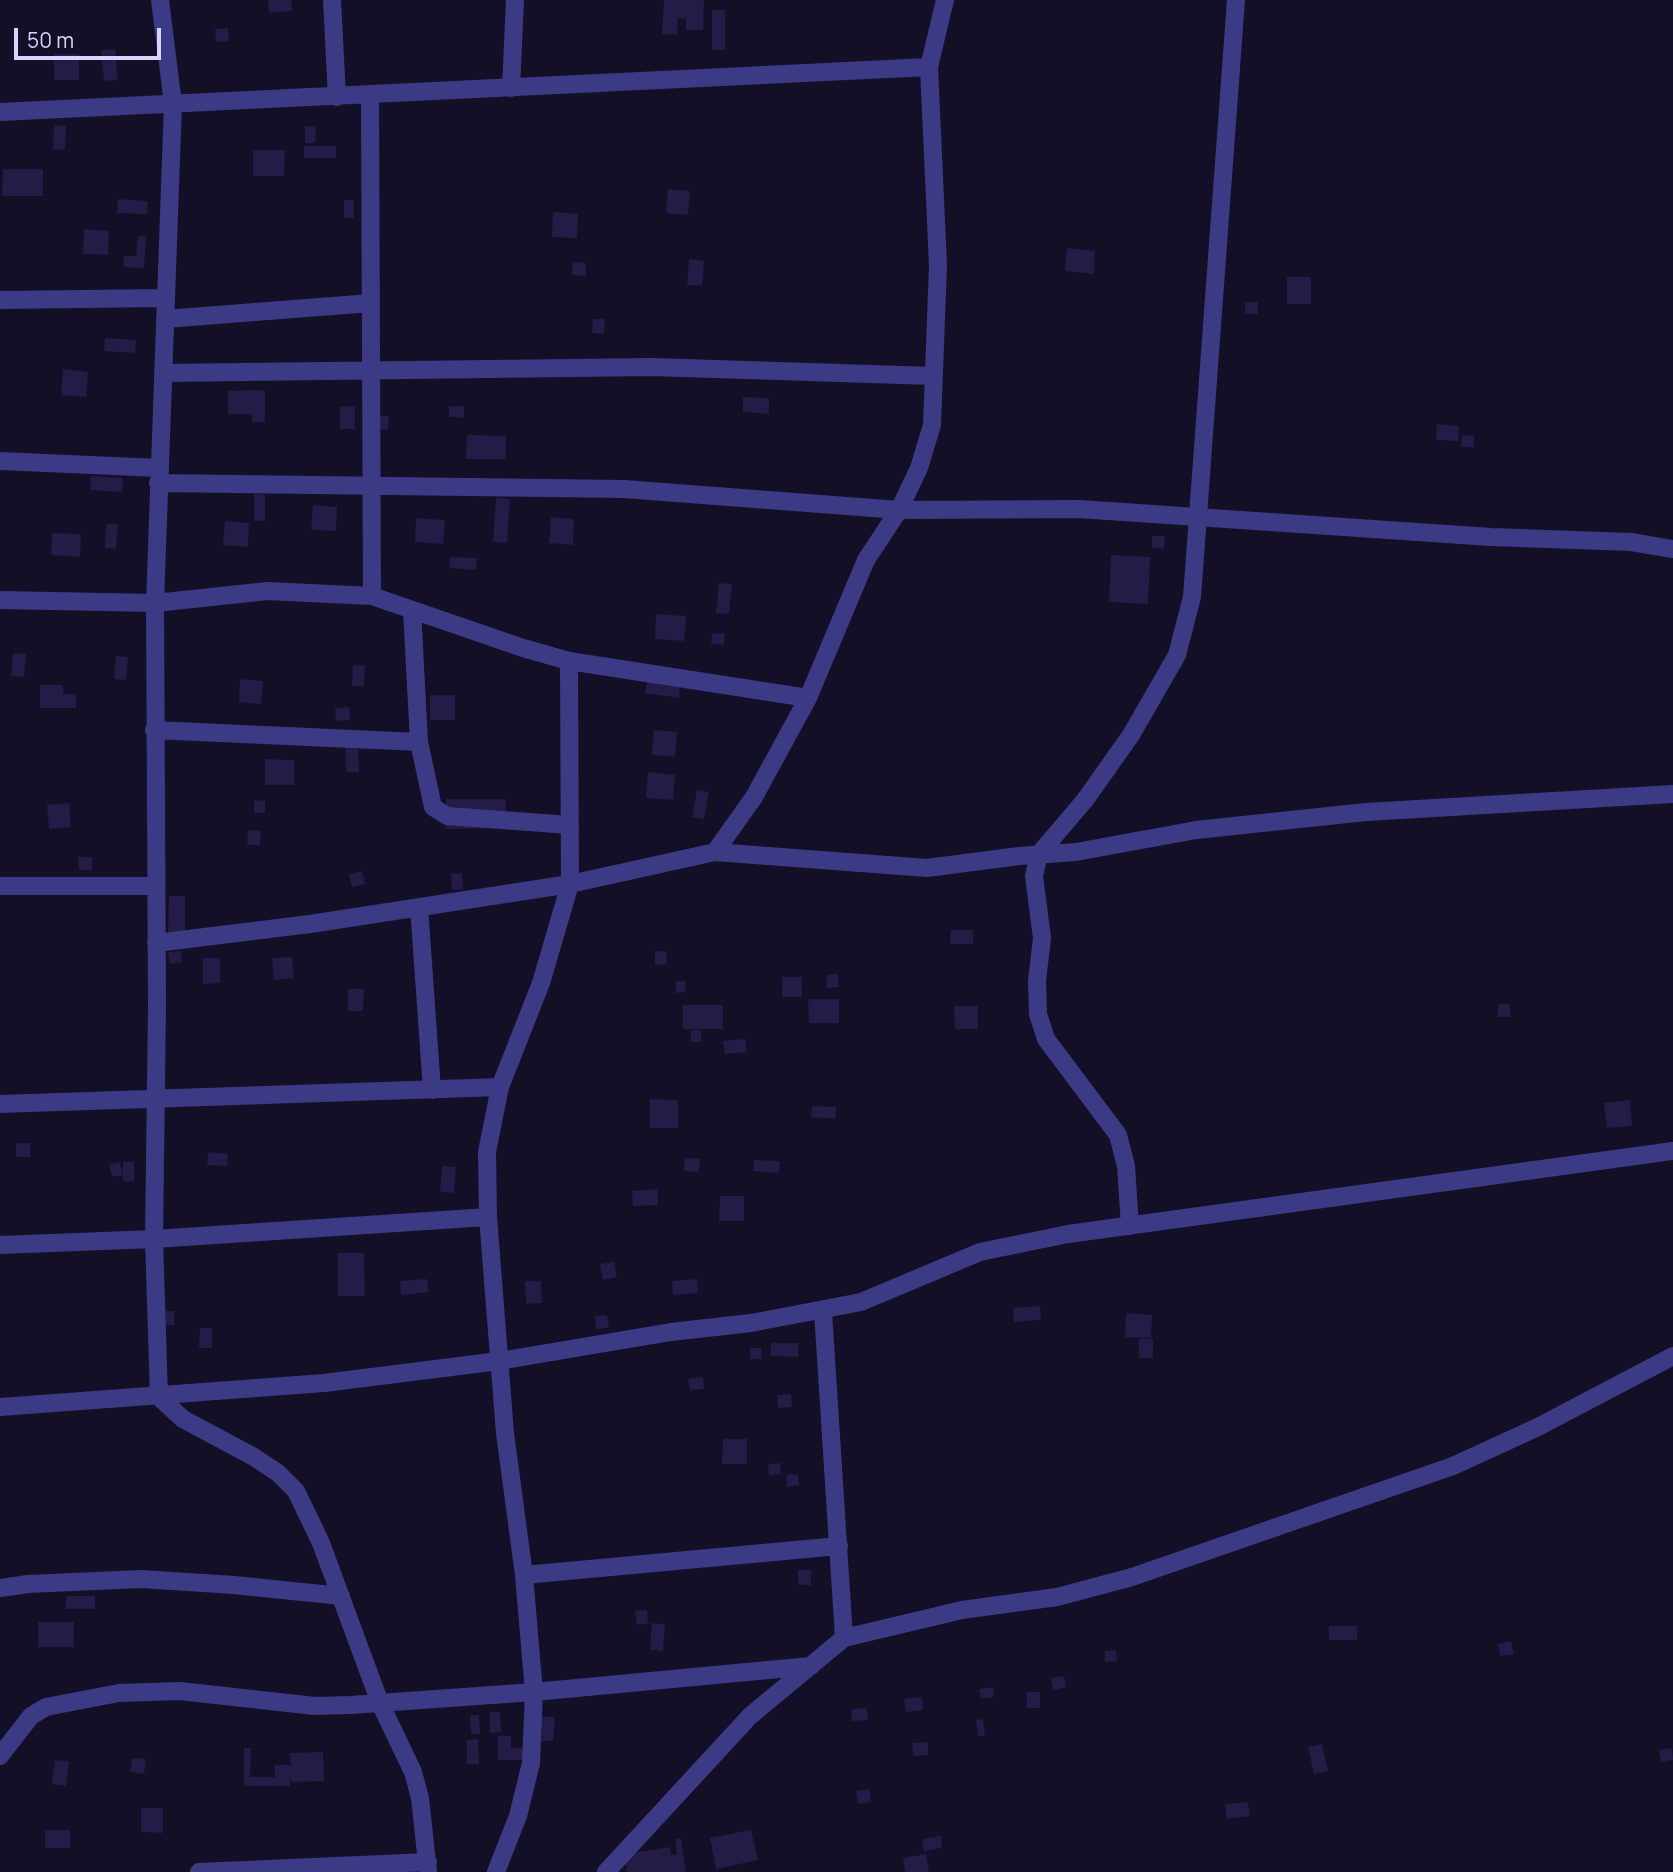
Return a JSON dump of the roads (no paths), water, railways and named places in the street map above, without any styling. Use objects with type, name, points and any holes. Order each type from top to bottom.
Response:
[{"type":"street","points":[[160,0],[173,104],[155,603],[154,1239],[159,1397],[183,1419],[278,1473],[296,1491],[321,1543],[380,1703],[413,1772],[428,1867],[200,1872]]},
{"type":"street","points":[[332,0],[337,97]]},
{"type":"street","points":[[511,88],[515,0]]},
{"type":"street","points":[[715,852],[754,797],[808,698],[866,560],[899,510],[919,468],[932,425],[938,265],[929,68],[945,0]]},
{"type":"street","points":[[1130,1226],[1126,1166],[1118,1135],[1046,1039],[1038,1014],[1037,981],[1042,938],[1034,876],[1039,854],[1085,800],[1131,735],[1177,655],[1192,597],[1236,0]]},
{"type":"street","points":[[0,111],[929,68]]},
{"type":"street","points":[[370,95],[372,596]]},
{"type":"street","points":[[0,300],[165,299]]},
{"type":"street","points":[[165,318],[371,303]]},
{"type":"street","points":[[163,373],[652,367],[934,376]]},
{"type":"street","points":[[0,461],[159,476],[372,486],[624,489],[899,510],[1079,509],[1491,537],[1631,542],[1673,549]]},
{"type":"street","points":[[0,600],[155,603],[268,591],[372,596],[569,661],[808,698]]},
{"type":"street","points":[[412,610],[419,742],[433,807],[447,816],[570,825]]},
{"type":"street","points":[[496,1872],[518,1815],[531,1763],[534,1692],[524,1574],[505,1433],[488,1217],[487,1152],[500,1087],[541,983],[570,884],[569,661]]},
{"type":"street","points":[[155,730],[419,742]]},
{"type":"street","points":[[156,943],[570,884],[715,852],[927,868],[1076,852],[1196,830],[1353,814],[1673,794]]},
{"type":"street","points":[[0,886],[155,886]]},
{"type":"street","points":[[419,907],[432,1090]]},
{"type":"street","points":[[0,1104],[500,1087]]},
{"type":"street","points":[[0,1408],[324,1383],[499,1361],[671,1332],[823,1312],[897,1290],[955,1261],[980,1252],[1068,1234],[1230,1209],[1673,1151]]},
{"type":"street","points":[[0,1245],[154,1239],[488,1217]]},
{"type":"street","points":[[823,1312],[844,1639]]},
{"type":"street","points":[[606,1872],[750,1716],[844,1639],[962,1610],[1057,1597],[1144,1573],[1453,1466],[1538,1427],[1673,1356]]},
{"type":"street","points":[[524,1574],[839,1546]]},
{"type":"street","points":[[0,1588],[63,1581],[141,1579],[234,1584],[341,1596]]},
{"type":"street","points":[[0,1756],[31,1716],[46,1707],[119,1693],[225,1694],[315,1706],[534,1692],[811,1666]]}]
